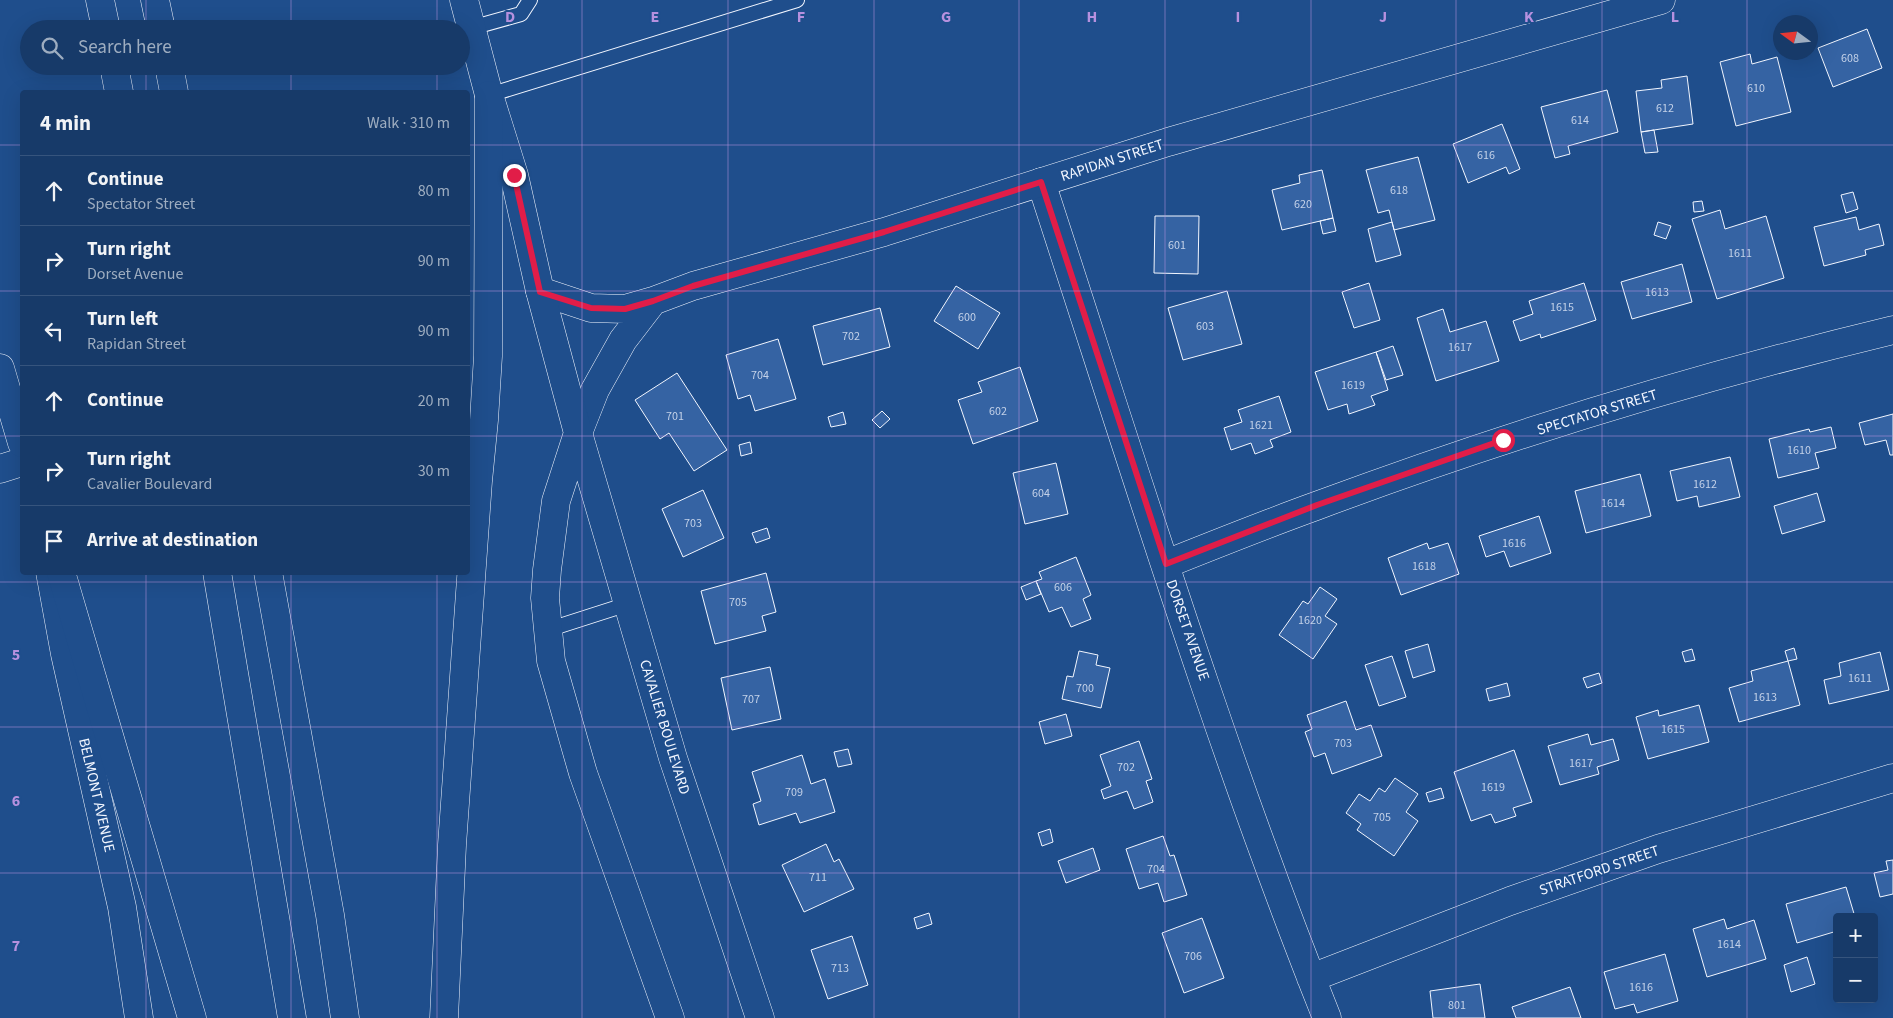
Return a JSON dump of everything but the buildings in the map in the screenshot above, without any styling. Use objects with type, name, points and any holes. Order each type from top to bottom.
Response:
[{"type":"main road","points":[[100,0],[104,20]]},
{"type":"main road","points":[[155,0],[159,20]]},
{"type":"main road","name":"CAVALIER BOULEVARD","points":[[464,0],[469,20]]},
{"type":"main road","name":"RAPIDAN STREET","points":[[540,292],[591,308],[625,309],[693,286],[884,232],[1168,142],[1661,0]]},
{"type":"main road","name":"CAVALIER BOULEVARD","points":[[470,24],[489,95],[514,175],[540,292],[578,433],[673,758],[760,1018]]},
{"type":"main road","points":[[116,75],[120,90]]},
{"type":"main road","points":[[171,75],[174,90]]},
{"type":"main road","points":[[444,1018],[452,845],[488,356],[489,95]]},
{"type":"main road","name":"DORSET AVENUE","points":[[1041,182],[1256,832],[1327,1018]]},
{"type":"main road","points":[[653,301],[623,340],[595,390],[578,433],[556,501],[545,598],[551,661],[583,773],[670,1018]]},
{"type":"main road","name":"SPECTATOR STREET","points":[[1166,564],[1317,505],[1503,440],[1692,383],[1893,330]]},
{"type":"main road","points":[[0,368],[20,436]]},
{"type":"main road","points":[[0,468],[20,463]]},
{"type":"main road","name":"BELMONT AVENUE","points":[[51,575],[65,654],[122,907],[139,1018]]},
{"type":"main road","points":[[62,575],[192,1018]]},
{"type":"main road","points":[[218,575],[292,1018]]},
{"type":"main road","points":[[269,575],[327,896],[345,1018]]},
{"type":"main road","name":"STRATFORD STREET","points":[[1311,978],[1510,901],[1658,849],[1893,778]]},
{"type":"lane","points":[[471,28],[521,14],[530,0]]},
{"type":"lane","points":[[489,95],[797,0]]},
{"type":"lane","points":[[547,630],[628,604]]},
{"type":"route","points":[[514,175],[540,292],[591,308],[625,309],[693,286],[884,232],[1041,182],[1166,564],[1317,505],[1503,440]]}]
